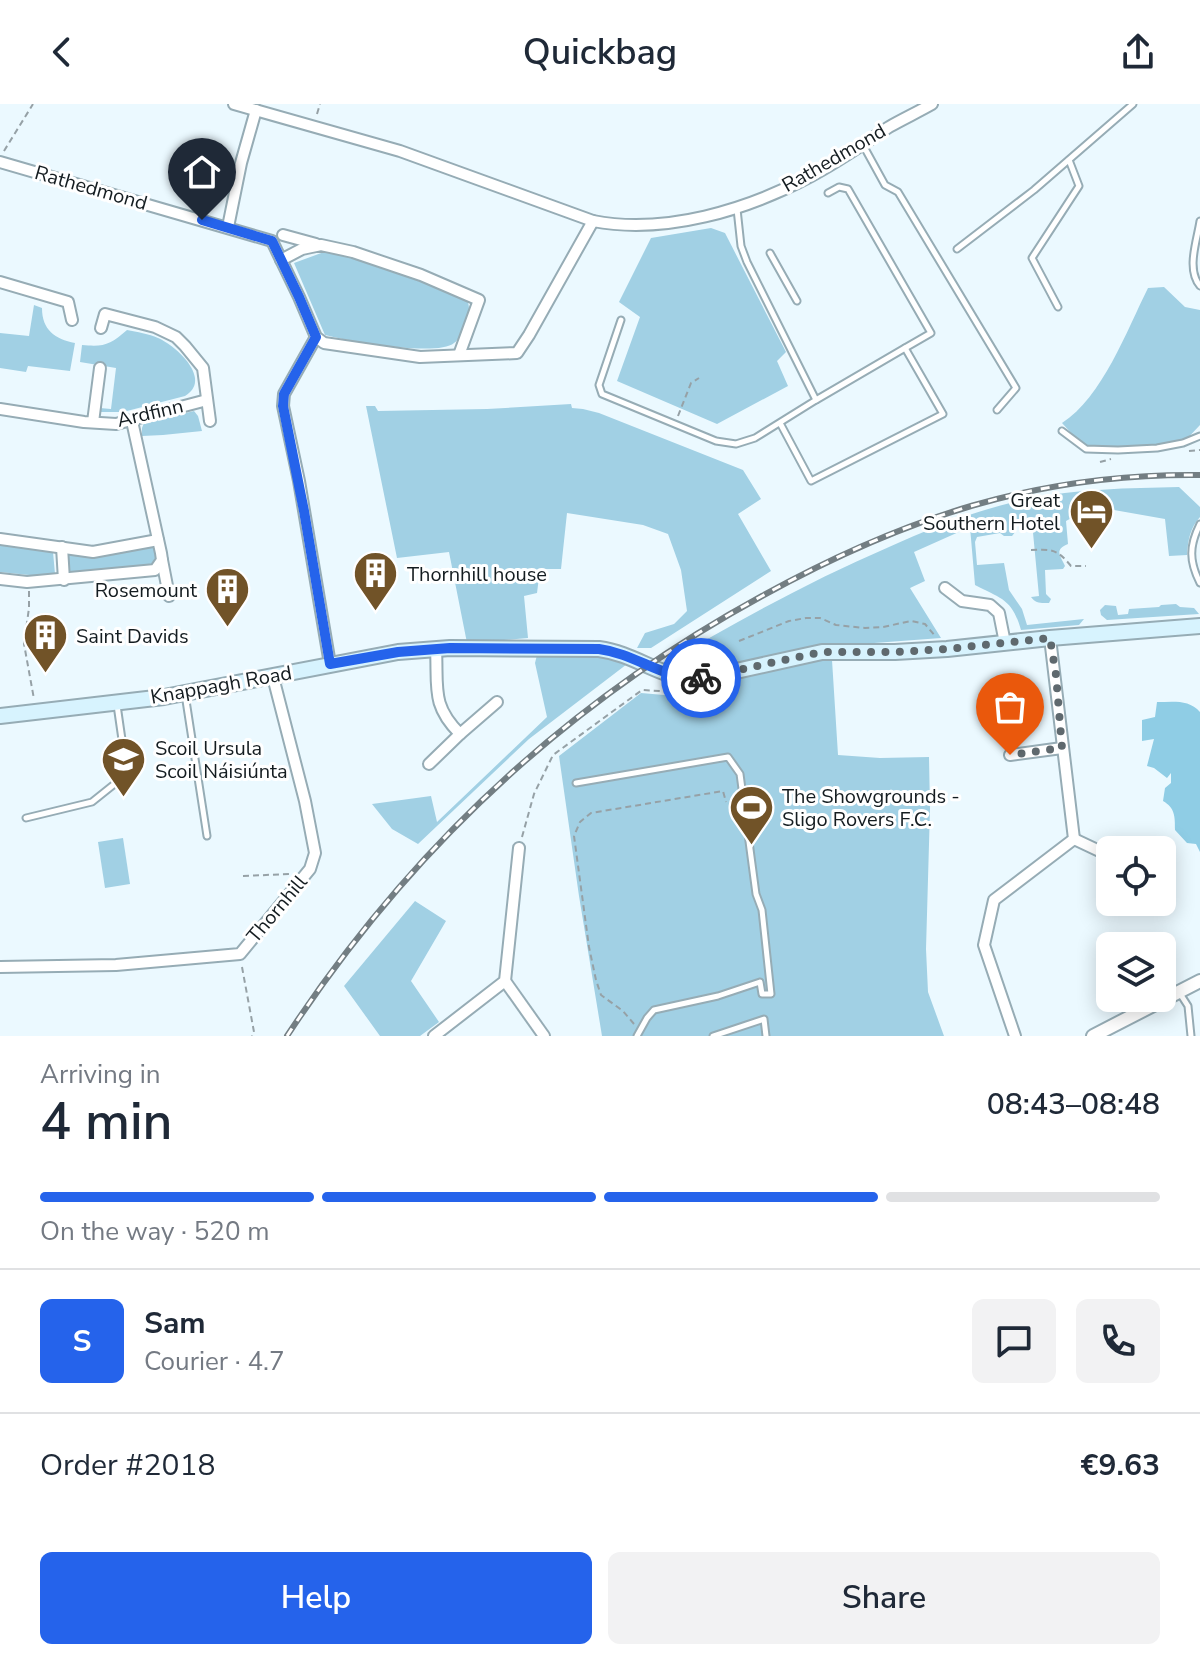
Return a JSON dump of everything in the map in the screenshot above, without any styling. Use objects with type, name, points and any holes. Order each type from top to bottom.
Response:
[{"type":"main road","name":"Knappagh Road","points":[[0,716],[185,693],[398,652],[436,649],[617,651],[672,676],[700,679],[822,652],[947,649],[1200,626]]},
{"type":"street","name":"Rathedmond","points":[[234,104],[400,151],[593,221],[643,226],[737,209],[810,177],[932,104]]},
{"type":"street","points":[[228,227],[256,110]]},
{"type":"street","name":"Rathedmond","points":[[0,160],[272,241],[316,337]]},
{"type":"street","points":[[330,664],[283,406],[284,394],[316,337],[324,343],[420,357],[517,353],[593,221]]},
{"type":"street","points":[[283,235],[353,252],[421,275],[479,300],[459,355]]},
{"type":"street","points":[[281,260],[302,249],[321,245]]},
{"type":"street","points":[[0,282],[68,302],[72,320]]},
{"type":"street","points":[[101,328],[105,314],[155,327],[176,337],[203,368],[210,421]]},
{"type":"street","name":"Ardfinn","points":[[93,422],[100,368]]},
{"type":"street","name":"Ardfinn","points":[[0,409],[116,424],[207,400]]},
{"type":"street","points":[[132,421],[169,596]]},
{"type":"street","points":[[0,539],[93,552],[158,540]]},
{"type":"street","points":[[62,547],[64,580]]},
{"type":"street","points":[[0,579],[27,582],[150,571],[155,570],[162,560]]},
{"type":"street","points":[[945,588],[962,601],[990,605],[999,613],[1005,643]]},
{"type":"street","points":[[1050,638],[1074,839]]},
{"type":"street","points":[[436,649],[437,694],[441,711],[460,734]]},
{"type":"street","name":"Thornhill","points":[[0,967],[116,965],[240,954],[310,869],[315,853],[273,677]]},
{"type":"street","points":[[429,764],[497,702]]},
{"type":"street","points":[[1010,755],[1062,748]]},
{"type":"street","points":[[1074,839],[1096,849]]},
{"type":"street","points":[[1015,1036],[984,945],[994,900],[1074,839]]},
{"type":"street","points":[[519,848],[505,981],[544,1036]]},
{"type":"street","points":[[434,1036],[505,981]]},
{"type":"street","points":[[1093,1036],[1200,981]]},
{"type":"lane","points":[[957,249],[1034,190],[1133,104]]},
{"type":"lane","points":[[863,144],[885,185],[898,192],[1016,388],[997,410]]},
{"type":"lane","points":[[1058,307],[1032,258],[1079,186],[1069,160]]},
{"type":"lane","points":[[621,320],[599,385],[602,394],[716,441],[736,444],[755,438],[931,333],[848,189],[839,187],[828,193]]},
{"type":"lane","points":[[737,209],[741,246],[747,262],[816,400]]},
{"type":"lane","points":[[1200,221],[1192,270],[1200,286]]},
{"type":"lane","points":[[770,253],[797,301]]},
{"type":"lane","points":[[780,423],[811,481],[943,414],[905,348]]},
{"type":"lane","points":[[1062,431],[1086,449],[1157,448],[1200,436]]},
{"type":"lane","points":[[1200,524],[1190,553],[1200,583]]},
{"type":"lane","points":[[185,693],[207,836]]},
{"type":"lane","points":[[26,818],[92,802],[127,774],[116,703]]},
{"type":"lane","points":[[576,783],[728,757],[740,774],[754,881],[762,910],[771,994],[762,994],[760,982],[718,996],[654,1010],[639,1033]]},
{"type":"lane","points":[[1179,992],[1188,1006],[1191,1036]]},
{"type":"lane","points":[[713,1036],[764,1019],[766,1036]]},
{"type":"path","points":[[0,160],[33,104]]},
{"type":"path","points":[[675,424],[691,383],[699,378]]},
{"type":"path","points":[[1031,550],[1056,550],[1071,566],[1086,566]]},
{"type":"path","points":[[27,582],[29,608],[24,644],[37,713]]},
{"type":"path","points":[[739,641],[789,621],[806,618],[865,628],[911,621],[925,624],[936,637]]},
{"type":"path","points":[[519,848],[534,794],[553,755],[642,690],[703,691]]},
{"type":"path","points":[[639,1033],[623,1011],[601,995],[589,947],[574,836],[580,822],[591,813],[723,791],[726,802]]},
{"type":"path","points":[[243,876],[306,874]]},
{"type":"path","points":[[240,954],[254,1032],[252,1036]]},
{"type":"shaded area","points":[[711,228],[725,233],[786,352],[777,361],[788,386],[717,424],[617,381],[640,317],[619,302],[651,238]]},
{"type":"shaded area","points":[[324,252],[373,264],[466,298],[469,312],[457,340],[445,347],[412,348],[325,335],[294,263]]},
{"type":"shaded area","points":[[1164,287],[1185,307],[1200,310],[1200,425],[1183,443],[1157,448],[1086,449],[1062,423],[1076,412],[1101,380],[1148,288]]},
{"type":"shaded area","points":[[34,305],[42,308],[44,322],[51,332],[75,343],[70,371],[28,366],[26,372],[0,368],[0,333],[29,336]]},
{"type":"shaded area","points":[[127,330],[154,337],[174,348],[194,373],[193,389],[185,396],[123,412],[99,412],[100,408],[111,409],[116,368],[80,362],[82,345],[106,344]]},
{"type":"shaded area","points":[[571,404],[572,408],[599,413],[743,470],[761,499],[738,514],[771,571],[651,648],[637,648],[645,633],[674,624],[687,611],[681,570],[668,534],[643,525],[567,513],[561,569],[540,569],[537,593],[524,596],[528,638],[467,643],[449,552],[397,558],[366,406],[375,406],[378,411]]},
{"type":"shaded area","points":[[194,411],[202,431],[142,436],[144,423]]},
{"type":"shaded area","points":[[1179,487],[1200,507],[1200,517],[1190,534],[1187,555],[1169,556],[1165,519],[1114,510],[1114,515],[1077,515],[1066,521],[1068,544],[1059,553],[1065,566],[1063,569],[1045,570],[1046,594],[1051,599],[1049,603],[1037,602],[1031,597],[1039,596],[1032,522],[1016,523],[1012,536],[1000,533],[977,537],[977,565],[1004,563],[1009,590],[1022,609],[1027,625],[1084,619],[1079,625],[1021,630],[1010,606],[975,585],[970,527],[914,552],[925,581],[910,588],[941,638],[821,647],[700,673],[679,672],[662,665],[831,574],[957,519],[1009,503],[1065,493]]},
{"type":"shaded area","points":[[0,545],[53,552],[55,574],[39,576],[0,572]]},
{"type":"shaded area","points":[[147,545],[154,547],[155,560],[151,567],[69,573],[68,554],[108,554]]},
{"type":"shaded area","points":[[1176,604],[1194,608],[1199,614],[1107,620],[1100,610],[1105,605],[1116,606],[1118,615],[1128,614],[1129,609]]},
{"type":"shaded area","points":[[599,654],[631,661],[529,739],[418,844],[392,829],[372,804],[431,796],[437,822],[547,717],[535,663],[537,655]]},
{"type":"shaded area","name":"The Showgrounds - Sligo Rovers F.C.","points":[[832,660],[838,755],[929,757],[928,992],[944,1036],[602,1036],[559,756],[641,693],[687,697],[722,692],[720,681],[810,661]]},
{"type":"shaded area","points":[[1157,702],[1186,703],[1200,712],[1200,852],[1196,844],[1187,843],[1175,830],[1174,813],[1163,801],[1165,788],[1171,783],[1171,773],[1167,778],[1147,766],[1154,739],[1142,741],[1142,720],[1155,717]]},
{"type":"shaded area","points":[[123,838],[130,884],[105,888],[98,842]]},
{"type":"shaded area","points":[[415,901],[446,921],[411,981],[439,1022],[420,1036],[380,1036],[344,986]]},
{"type":"railway","points":[[287,1036],[334,968],[439,843],[497,786],[558,733],[690,638],[815,568],[920,523],[973,506],[1083,482],[1140,476],[1200,475]]},
{"type":"way so far","points":[[701,678],[822,652],[947,649],[1050,638],[1062,748],[1010,755]]},
{"type":"place","name":"Great Southern Hotel","points":[[1091,551]]},
{"type":"place","name":"Thornhill house","points":[[376,613]]},
{"type":"place","name":"Rosemount","points":[[228,629]]},
{"type":"place","name":"Saint Davids","points":[[45,675]]},
{"type":"place","name":"Scoil Ursula Scoil Náisiúnta","points":[[124,799]]},
{"type":"place","name":"The Showgrounds - Sligo Rovers F.C.","points":[[751,847]]},
{"type":"route","points":[[202,220],[272,241],[316,337],[284,394],[283,406],[330,664],[398,652],[450,648],[599,649],[617,651],[672,676],[701,678]]}]
